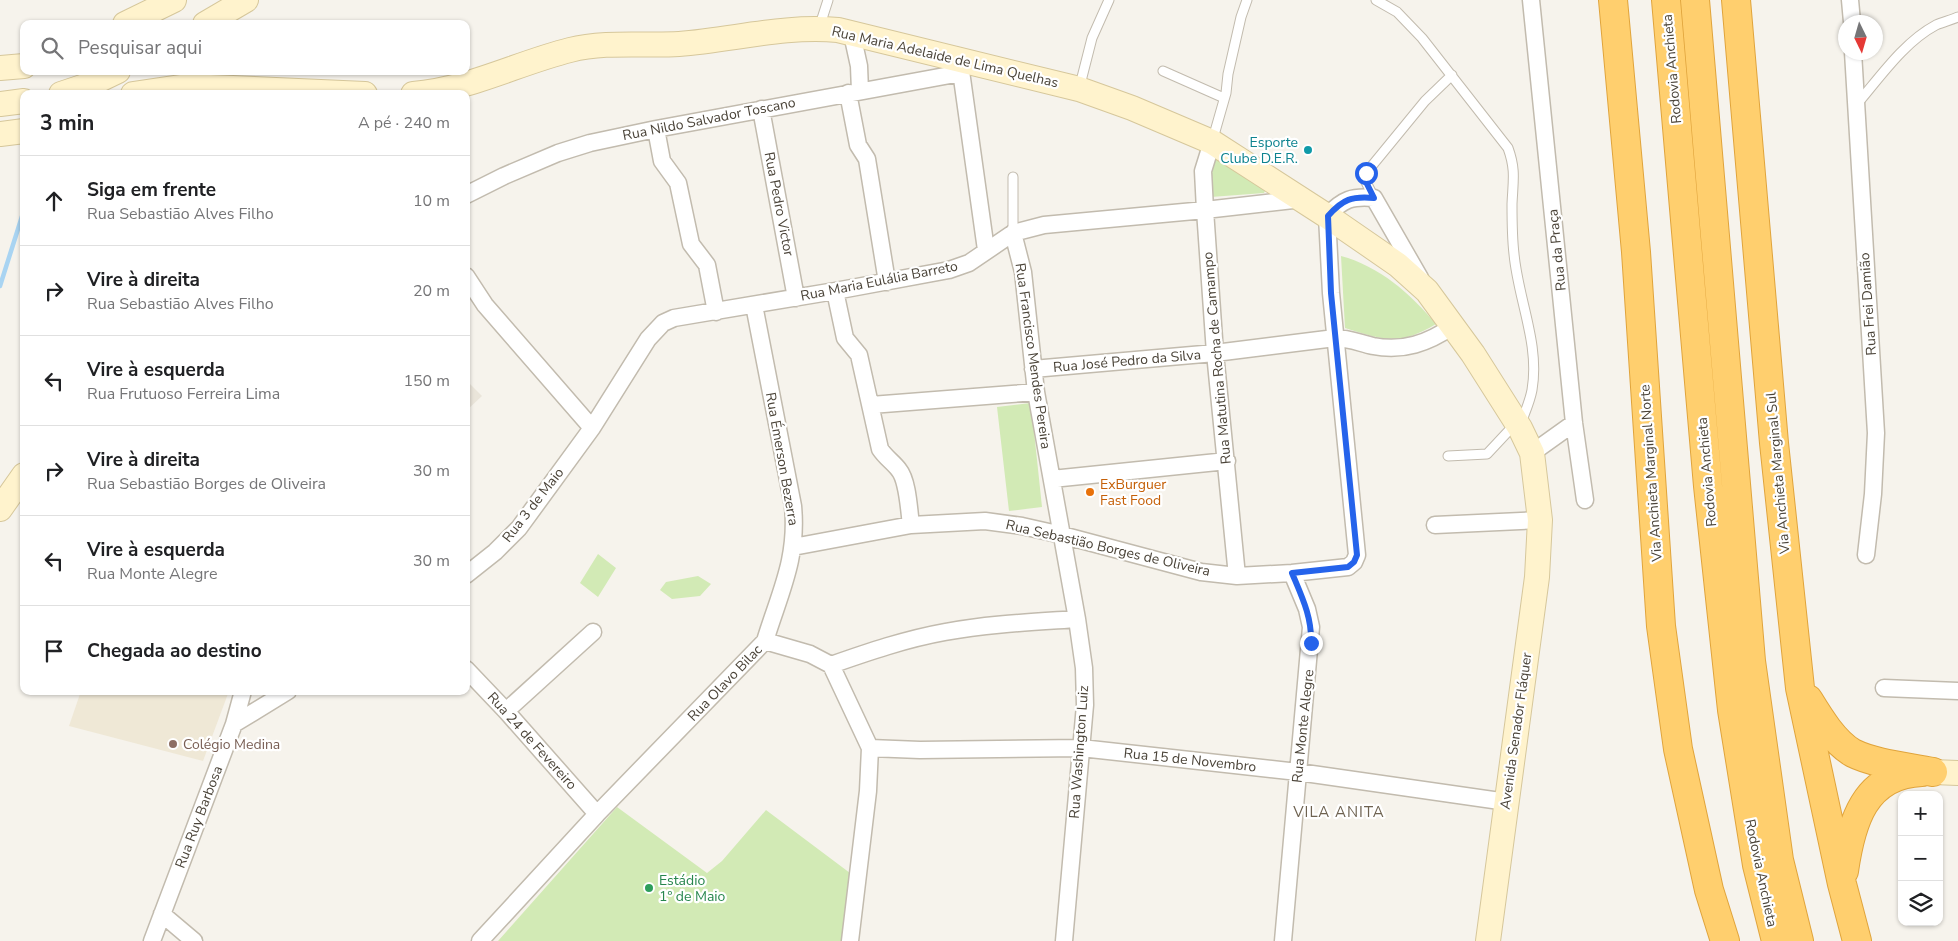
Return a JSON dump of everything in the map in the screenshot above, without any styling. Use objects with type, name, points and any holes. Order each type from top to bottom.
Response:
[{"type":"highway","name":"Via Anchieta Marginal Norte","points":[[1613,0],[1636,252],[1661,626],[1678,749],[1709,890],[1725,941]]},
{"type":"highway","name":"Rodovia Anchieta","points":[[1666,0],[1708,486],[1732,710],[1756,865],[1776,941]]},
{"type":"highway","name":"Rodovia Anchieta","points":[[1695,0],[1751,661],[1779,860],[1799,941]]},
{"type":"highway","name":"Via Anchieta Marginal Sul","points":[[1736,0],[1774,443],[1800,684],[1842,884],[1857,941]]},
{"type":"highway","points":[[1800,684],[1824,723],[1848,749],[1864,757],[1946,772]]},
{"type":"highway","points":[[1842,884],[1852,827],[1862,804],[1870,794],[1896,777],[1914,772],[1946,772]]},
{"type":"street","points":[[133,20],[174,0]]},
{"type":"street","points":[[213,20],[246,0]]},
{"type":"street","name":"Rua da Praça","points":[[1531,0],[1574,423],[1585,500]]},
{"type":"street","points":[[1850,0],[1851,15]]},
{"type":"street","name":"Rua Maria Adelaide de Lima Quelhas","points":[[436,90],[490,76],[573,49],[682,44],[792,29],[819,28],[852,34],[960,66],[1079,89],[1132,108],[1212,142],[1328,216],[1398,265],[1427,291]]},
{"type":"street","points":[[852,34],[859,66],[854,92],[858,145],[867,159],[887,282]]},
{"type":"street","name":"Rua Frei Damião","points":[[1853,60],[1876,433],[1873,494],[1866,555]]},
{"type":"street","points":[[0,68],[20,66]]},
{"type":"street","points":[[960,66],[986,250]]},
{"type":"street","name":"Rua Nildo Salvador Toscano","points":[[470,193],[558,153],[590,143],[656,128],[854,92],[960,66]]},
{"type":"street","points":[[73,90],[110,75]]},
{"type":"street","points":[[154,90],[186,84],[293,90]]},
{"type":"street","points":[[0,104],[20,102]]},
{"type":"street","name":"Rua Pedro Victor","points":[[761,110],[796,298]]},
{"type":"street","points":[[656,128],[662,161],[678,183],[691,244],[707,264],[716,312]]},
{"type":"street","points":[[0,134],[20,132]]},
{"type":"street","name":"Rua Matutina Rocha de Camampo","points":[[1212,142],[1203,170],[1205,210],[1237,576]]},
{"type":"street","points":[[1335,338],[1328,216],[1339,204],[1356,196],[1374,198]]},
{"type":"street","name":"Rua Maria Adelaide de Lima Quelhas","points":[[1374,198],[1427,291],[1484,369],[1518,425],[1532,453],[1540,520]]},
{"type":"street","name":"Rua Maria Eulália Barreto","points":[[592,428],[655,330],[663,323],[674,318],[949,270],[969,262],[1013,233],[1044,225],[1302,199]]},
{"type":"street","name":"Rua Francisco Mendes Pereira","points":[[1013,233],[1023,272],[1036,392],[1062,535]]},
{"type":"street","points":[[470,282],[485,305],[592,428]]},
{"type":"street","points":[[834,291],[846,338],[859,354],[880,449],[885,457],[900,470],[904,478],[911,525]]},
{"type":"street","name":"Rua Émerson Bezerra","points":[[754,305],[793,506],[795,526],[793,547],[785,585],[765,641]]},
{"type":"street","name":"Rua José Pedro da Silva","points":[[1033,369],[1216,353],[1335,338],[1343,338],[1387,348],[1405,347],[1426,342],[1453,326]]},
{"type":"street","name":"Rua Sebastião Borges de Oliveira","points":[[793,547],[911,525],[985,521],[1022,526],[1062,535],[1202,572],[1237,576],[1348,567],[1354,562],[1357,555],[1335,338]]},
{"type":"street","points":[[871,405],[1036,392]]},
{"type":"street","points":[[1532,453],[1574,423]]},
{"type":"street","name":"Rua 3 de Maio","points":[[470,572],[495,552],[519,528],[592,428]]},
{"type":"street","points":[[1052,479],[1226,461]]},
{"type":"street","points":[[0,509],[20,481]]},
{"type":"street","points":[[1435,525],[1540,520]]},
{"type":"street","name":"Avenida Senador Fláquer","points":[[1488,941],[1537,577],[1540,520]]},
{"type":"street","name":"Rua Washington Luiz","points":[[1062,535],[1084,668],[1085,705],[1064,941]]},
{"type":"street","name":"Rua Monte Alegre","points":[[1283,941],[1311,628],[1307,609],[1292,573]]},
{"type":"street","points":[[850,941],[868,791],[870,748],[831,665],[886,646],[945,632],[1027,622],[1077,619]]},
{"type":"street","points":[[506,711],[593,632]]},
{"type":"street","name":"Rua Olavo Bilac","points":[[480,941],[597,814],[765,641],[810,654],[831,665]]},
{"type":"street","name":"Rua 24 de Fevereiro","points":[[470,673],[597,814]]},
{"type":"street","points":[[1884,688],[1958,692]]},
{"type":"street","name":"Rua Ruy Barbosa","points":[[152,941],[234,724],[241,695]]},
{"type":"street","points":[[234,724],[281,695]]},
{"type":"street","name":"Rua 15 de Novembro","points":[[870,748],[920,750],[1081,748],[1298,772],[1507,802]]},
{"type":"street","points":[[1709,890],[1711,941]]},
{"type":"street","points":[[162,914],[194,941]]},
{"type":"lane","points":[[819,28],[828,0]]},
{"type":"lane","points":[[1079,89],[1092,38],[1110,0]]},
{"type":"lane","points":[[1212,142],[1226,93],[1228,74],[1241,17],[1247,0]]},
{"type":"lane","points":[[1376,0],[1397,12],[1422,38],[1508,148],[1514,162],[1512,223],[1514,255],[1518,283],[1528,321],[1533,361],[1532,390],[1518,425],[1487,454],[1448,456]]},
{"type":"lane","points":[[1856,106],[1914,41],[1936,25],[1958,17]]},
{"type":"lane","points":[[1163,71],[1224,98]]},
{"type":"lane","points":[[1374,198],[1364,178],[1366,173],[1425,101],[1452,76]]},
{"type":"lane","name":"Rua Francisco Mendes Pereira","points":[[1013,177],[1013,233]]},
{"type":"shaded area","points":[[470,384],[482,396],[470,407]]},
{"type":"shaded area","name":"Colégio Medina","points":[[80,695],[228,695],[203,761],[69,726]]},
{"type":"green space","points":[[1213,151],[1268,185],[1264,193],[1211,197],[1209,178]]},
{"type":"green space","points":[[1341,256],[1368,267],[1393,282],[1416,302],[1436,324],[1412,336],[1391,339],[1370,336],[1345,328]]},
{"type":"green space","points":[[1031,403],[1042,507],[1009,511],[997,407]]},
{"type":"green space","points":[[598,554],[616,568],[598,597],[580,583]]},
{"type":"green space","points":[[698,576],[711,584],[700,596],[672,599],[660,590],[666,582]]},
{"type":"green space","name":"Estádio 1º de Maio","points":[[617,807],[707,873],[722,861],[766,810],[854,876],[846,941],[498,941]]},
{"type":"waterway","points":[[0,286],[20,223]]},
{"type":"place","name":"Esporte Clube D.E.R.","points":[[1308,150]]},
{"type":"place","name":"ExBurguer Fast Food","points":[[1090,492]]},
{"type":"place","name":"Colégio Medina","points":[[173,744]]},
{"type":"place","name":"Estádio 1º de Maio","points":[[649,888]]},
{"type":"district","name":"VILA ANITA","points":[[1339,812]]},
{"type":"route","points":[[1311,643],[1311,628],[1307,609],[1292,573],[1348,567],[1354,562],[1357,555],[1331,293],[1328,216],[1339,204],[1356,196],[1374,198],[1364,178],[1366,173]]}]
